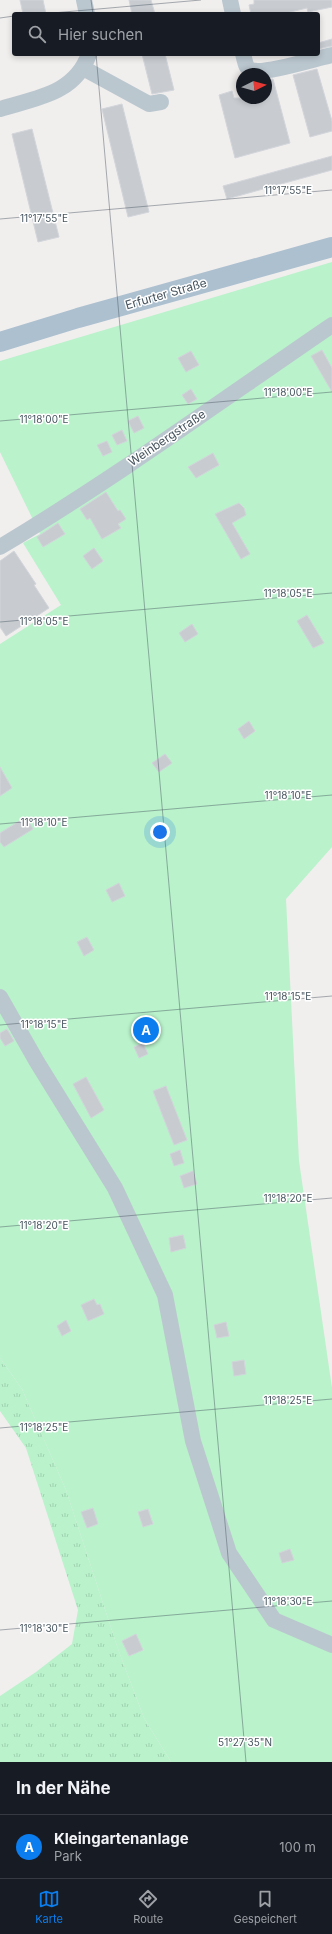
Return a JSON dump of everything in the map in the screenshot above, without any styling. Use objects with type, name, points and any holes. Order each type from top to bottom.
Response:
[{"type":"main road","name":"Erfurter Straße","points":[[0,342],[78,318],[332,247]]},
{"type":"street","points":[[84,0],[87,12]]},
{"type":"street","points":[[230,0],[233,12]]},
{"type":"street","points":[[244,56],[249,70],[257,71],[268,70],[332,55]]},
{"type":"street","points":[[0,109],[60,90],[76,78],[86,61],[149,104],[161,102]]},
{"type":"street","name":"Weinbergstraße","points":[[0,547],[37,525],[132,462],[332,325]]},
{"type":"street","points":[[0,997],[37,1062],[115,1188],[165,1295],[193,1441],[229,1553],[274,1620],[332,1645]]},
{"type":"green space","points":[[332,262],[332,847],[286,899],[299,1161],[332,1388],[332,1762],[171,1762],[144,1718],[118,1649],[66,1490],[22,1389],[0,1358],[0,644],[61,605],[23,543],[40,534],[0,452],[0,361]]},
{"type":"green space","points":[[0,1358],[22,1389],[66,1490],[118,1649],[144,1718],[171,1762],[0,1762],[0,1696],[36,1672],[72,1644],[78,1610],[26,1448],[0,1411]]},
{"type":"building","points":[[20,0],[43,0],[46,12],[23,12]]},
{"type":"building","points":[[129,0],[151,0],[154,12],[132,12]]},
{"type":"building","points":[[254,0],[332,0],[332,7],[308,12],[307,8],[290,12],[251,12],[249,5],[254,4]]},
{"type":"building","points":[[332,39],[332,46],[320,49],[320,42]]},
{"type":"building","points":[[142,56],[166,56],[174,90],[152,94]]},
{"type":"building","points":[[317,69],[332,121],[332,131],[310,137],[293,75]]},
{"type":"building","points":[[272,79],[290,143],[235,158],[219,95],[232,91],[234,98],[236,98],[236,104],[272,104]]},
{"type":"building","points":[[122,104],[149,212],[128,217],[102,109]]},
{"type":"building","points":[[32,129],[59,237],[38,242],[12,134]]},
{"type":"building","points":[[332,156],[332,170],[227,199],[223,186]]},
{"type":"building","points":[[322,350],[332,368],[332,392],[311,356]]},
{"type":"building","points":[[191,351],[199,365],[186,372],[178,358]]},
{"type":"building","points":[[191,389],[197,399],[188,404],[182,395]]},
{"type":"building","points":[[138,416],[144,428],[134,433],[128,421]]},
{"type":"building","points":[[122,430],[127,441],[117,445],[112,435]]},
{"type":"building","points":[[107,441],[112,452],[103,456],[97,445]]},
{"type":"building","points":[[213,453],[219,465],[196,478],[188,467]]},
{"type":"building","points":[[106,492],[118,511],[120,510],[126,519],[118,524],[121,528],[102,539],[90,518],[87,520],[80,509]]},
{"type":"building","points":[[239,503],[244,508],[246,515],[232,523],[250,554],[241,559],[215,514]]},
{"type":"building","points":[[58,523],[65,534],[43,547],[37,537]]},
{"type":"building","points":[[94,548],[103,561],[92,569],[83,556]]},
{"type":"building","points":[[14,551],[36,584],[34,585],[49,608],[6,636],[0,627],[0,561]]},
{"type":"building","points":[[307,615],[324,643],[313,648],[297,621]]},
{"type":"building","points":[[192,624],[198,634],[185,642],[179,633]]},
{"type":"building","points":[[249,721],[255,731],[244,739],[238,729]]},
{"type":"building","points":[[165,754],[172,763],[159,772],[152,763]]},
{"type":"building","points":[[0,767],[12,788],[0,796]]},
{"type":"building","points":[[26,817],[33,829],[4,847],[0,842],[0,833]]},
{"type":"building","points":[[119,883],[125,896],[112,902],[106,890]]},
{"type":"building","points":[[87,937],[94,950],[84,956],[77,942]]},
{"type":"building","points":[[7,1029],[14,1041],[5,1046],[0,1038],[0,1033]]},
{"type":"building","points":[[143,1043],[148,1054],[139,1058],[134,1047]]},
{"type":"building","points":[[86,1077],[104,1110],[91,1118],[73,1084]]},
{"type":"building","points":[[166,1086],[187,1140],[174,1145],[153,1091]]},
{"type":"building","points":[[180,1150],[184,1163],[174,1166],[170,1154]]},
{"type":"building","points":[[193,1171],[197,1184],[184,1188],[180,1176]]},
{"type":"building","points":[[183,1235],[186,1248],[171,1252],[169,1238]]},
{"type":"building","points":[[94,1299],[97,1305],[100,1304],[104,1314],[88,1321],[81,1305]]},
{"type":"building","points":[[66,1320],[71,1331],[62,1336],[57,1326]]},
{"type":"building","points":[[226,1322],[229,1336],[217,1338],[214,1325]]},
{"type":"building","points":[[244,1360],[246,1374],[234,1376],[232,1362]]},
{"type":"building","points":[[93,1508],[98,1524],[87,1528],[81,1512]]},
{"type":"building","points":[[148,1509],[153,1524],[143,1527],[138,1512]]},
{"type":"building","points":[[290,1549],[294,1560],[282,1563],[279,1553]]},
{"type":"building","points":[[136,1634],[143,1650],[129,1656],[122,1641]]},
{"type":"place","name":"Kleingartenanlage","points":[[146,1030]]}]
